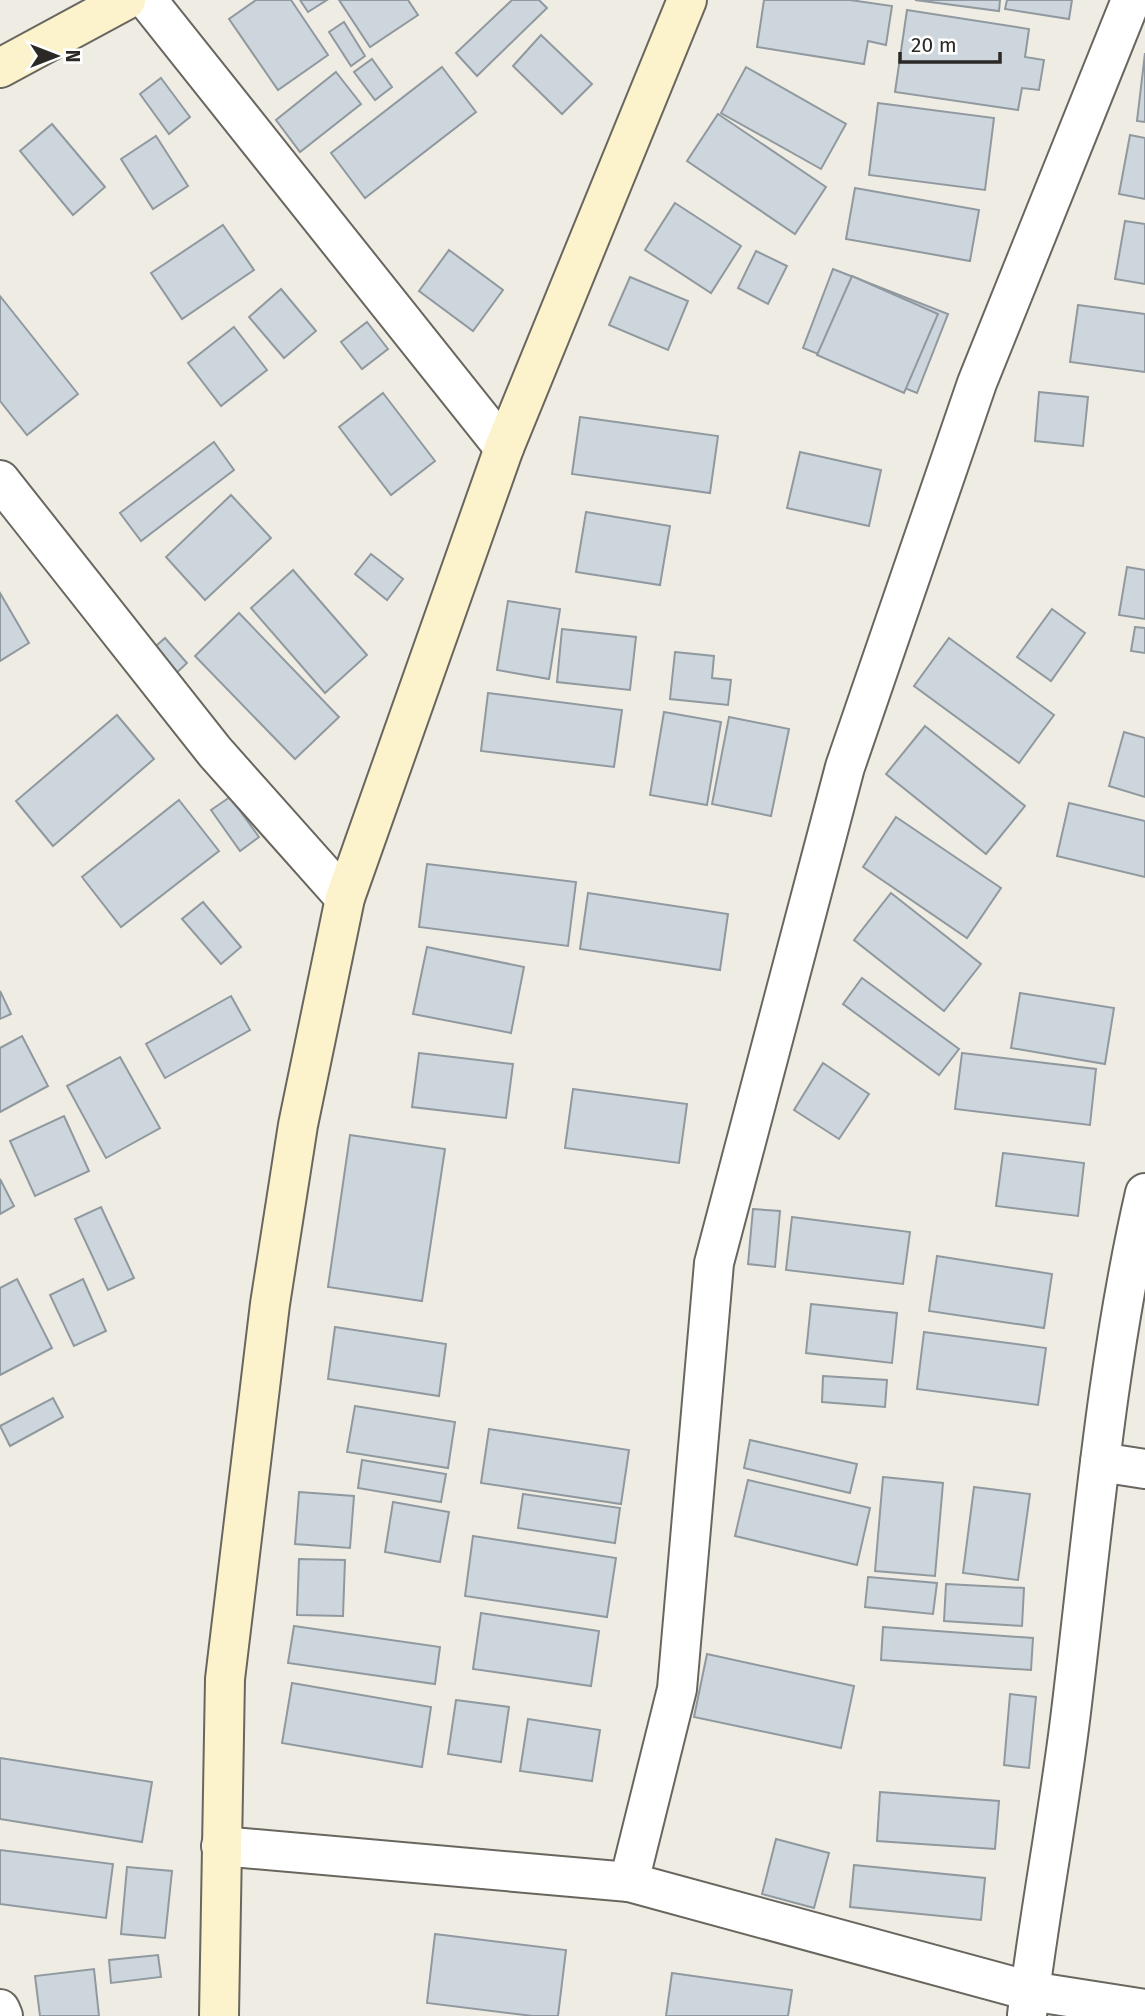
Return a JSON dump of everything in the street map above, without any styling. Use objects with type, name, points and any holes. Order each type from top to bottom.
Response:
[{"type":"street","points":[[0,68],[126,0]]},
{"type":"street","points":[[147,0],[505,448]]},
{"type":"street","points":[[219,2016],[225,1679],[270,1304],[298,1125],[345,898],[505,448],[687,0]]},
{"type":"street","points":[[629,1882],[677,1689],[714,1263],[845,767],[977,383],[1131,0]]},
{"type":"street","points":[[0,480],[215,752],[345,898]]},
{"type":"street","points":[[1029,2003],[1071,1716],[1100,1462],[1130,1261],[1145,1193]]},
{"type":"street","points":[[1100,1462],[1145,1469]]},
{"type":"street","points":[[221,1846],[629,1882],[1029,2003],[1145,2009]]},
{"type":"street","points":[[0,2009],[3,2016]]},
{"type":"building","points":[[256,0],[291,0],[328,55],[278,90],[229,19]]},
{"type":"building","points":[[300,0],[327,0],[308,12]]},
{"type":"building","points":[[339,0],[408,0],[418,15],[370,47]]},
{"type":"building","points":[[512,0],[539,0],[547,8],[477,76],[456,53]]},
{"type":"building","points":[[764,0],[850,0],[892,6],[886,45],[868,41],[864,64],[757,47]]},
{"type":"building","points":[[915,0],[1000,0],[999,11]]},
{"type":"building","points":[[1007,0],[1072,0],[1069,19],[1005,9]]},
{"type":"building","points":[[907,10],[1029,29],[1025,57],[1044,60],[1039,90],[1022,88],[1018,110],[895,92]]},
{"type":"building","points":[[344,22],[365,56],[351,66],[329,32]]},
{"type":"building","points":[[541,35],[592,84],[562,114],[513,66]]},
{"type":"building","points":[[1145,53],[1145,122],[1137,121]]},
{"type":"building","points":[[372,59],[392,87],[375,100],[354,72]]},
{"type":"building","points":[[442,67],[476,112],[365,198],[331,153]]},
{"type":"building","points":[[746,67],[846,124],[821,169],[721,113]]},
{"type":"building","points":[[336,72],[361,104],[300,152],[276,120]]},
{"type":"building","points":[[161,78],[190,117],[169,134],[140,94]]},
{"type":"building","points":[[878,103],[994,118],[985,190],[869,175]]},
{"type":"building","points":[[718,114],[826,187],[795,234],[687,161]]},
{"type":"building","points":[[52,124],[105,187],[73,215],[20,151]]},
{"type":"building","points":[[1130,135],[1145,138],[1145,199],[1119,194]]},
{"type":"building","points":[[156,136],[188,186],[153,209],[121,159]]},
{"type":"building","points":[[855,188],[979,210],[970,261],[846,239]]},
{"type":"building","points":[[675,203],[741,246],[711,293],[645,250]]},
{"type":"building","points":[[1125,221],[1145,224],[1145,284],[1115,279]]},
{"type":"building","points":[[223,225],[254,270],[182,319],[151,273]]},
{"type":"building","points":[[449,250],[503,290],[473,331],[419,291]]},
{"type":"building","points":[[756,251],[787,266],[768,304],[738,288]]},
{"type":"building","points":[[833,269],[948,314],[917,393],[803,348]]},
{"type":"building","points":[[852,276],[938,314],[904,393],[817,355]]},
{"type":"building","points":[[630,277],[688,301],[668,350],[609,325]]},
{"type":"building","points":[[281,289],[316,331],[284,358],[249,317]]},
{"type":"building","points":[[0,296],[78,394],[27,435],[0,401]]},
{"type":"building","points":[[1078,305],[1145,314],[1145,372],[1070,362]]},
{"type":"building","points":[[367,322],[388,349],[362,369],[341,342]]},
{"type":"building","points":[[234,327],[267,370],[221,406],[188,363]]},
{"type":"building","points":[[1039,392],[1088,397],[1083,446],[1035,441]]},
{"type":"building","points":[[383,393],[435,461],[391,495],[339,427]]},
{"type":"building","points":[[580,417],[718,436],[710,493],[572,474]]},
{"type":"building","points":[[214,442],[234,470],[141,541],[120,513]]},
{"type":"building","points":[[800,452],[881,470],[869,526],[787,508]]},
{"type":"building","points":[[231,495],[271,538],[205,600],[166,557]]},
{"type":"building","points":[[586,512],[670,526],[660,585],[576,572]]},
{"type":"building","points":[[371,554],[403,579],[387,600],[355,574]]},
{"type":"building","points":[[1127,567],[1145,570],[1145,619],[1119,615]]},
{"type":"building","points":[[293,570],[367,655],[325,693],[251,608]]},
{"type":"building","points":[[0,593],[29,643],[0,661]]},
{"type":"building","points":[[508,601],[560,609],[549,679],[497,670]]},
{"type":"building","points":[[1052,609],[1085,633],[1051,681],[1017,657]]},
{"type":"building","points":[[239,613],[339,717],[295,759],[195,656]]},
{"type":"building","points":[[1135,627],[1145,628],[1145,653],[1131,651]]},
{"type":"building","points":[[562,629],[636,637],[630,690],[557,682]]},
{"type":"building","points":[[165,638],[187,663],[171,678],[148,653]]},
{"type":"building","points":[[949,638],[1054,715],[1019,763],[914,686]]},
{"type":"building","points":[[675,652],[714,656],[712,678],[731,680],[728,705],[670,699]]},
{"type":"building","points":[[488,693],[622,710],[614,767],[481,751]]},
{"type":"building","points":[[664,712],[721,722],[707,805],[650,795]]},
{"type":"building","points":[[117,715],[154,759],[53,846],[16,801]]},
{"type":"building","points":[[729,717],[789,729],[771,816],[712,804]]},
{"type":"building","points":[[925,726],[1025,806],[986,854],[886,774]]},
{"type":"building","points":[[1124,732],[1145,738],[1145,797],[1109,786]]},
{"type":"building","points":[[230,797],[259,837],[240,851],[211,810]]},
{"type":"building","points":[[179,800],[219,851],[121,927],[82,877]]},
{"type":"building","points":[[1069,803],[1145,821],[1145,877],[1057,856]]},
{"type":"building","points":[[896,817],[1001,888],[967,938],[863,867]]},
{"type":"building","points":[[427,864],[576,882],[568,946],[419,927]]},
{"type":"building","points":[[588,893],[728,914],[720,970],[580,949]]},
{"type":"building","points":[[891,893],[981,964],[944,1011],[854,940]]},
{"type":"building","points":[[203,902],[241,947],[221,964],[182,919]]},
{"type":"building","points":[[427,947],[524,967],[511,1033],[413,1014]]},
{"type":"building","points":[[862,978],[959,1049],[939,1075],[843,1004]]},
{"type":"building","points":[[0,991],[11,1014],[0,1019]]},
{"type":"building","points":[[1020,993],[1114,1008],[1105,1064],[1011,1048]]},
{"type":"building","points":[[231,996],[250,1030],[165,1078],[146,1044]]},
{"type":"building","points":[[22,1036],[48,1086],[0,1112],[0,1048]]},
{"type":"building","points":[[419,1053],[513,1064],[506,1118],[412,1107]]},
{"type":"building","points":[[962,1053],[1096,1069],[1090,1125],[955,1109]]},
{"type":"building","points":[[120,1057],[160,1128],[106,1158],[67,1086]]},
{"type":"building","points":[[823,1063],[869,1094],[839,1139],[794,1110]]},
{"type":"building","points":[[573,1089],[687,1104],[679,1163],[565,1148]]},
{"type":"building","points":[[64,1116],[89,1171],[35,1196],[10,1141]]},
{"type":"building","points":[[350,1135],[445,1149],[422,1301],[328,1287]]},
{"type":"building","points":[[1003,1153],[1084,1163],[1078,1216],[996,1206]]},
{"type":"building","points":[[0,1179],[14,1206],[0,1214]]},
{"type":"building","points":[[101,1207],[134,1278],[108,1290],[75,1219]]},
{"type":"building","points":[[753,1209],[780,1211],[775,1267],[748,1264]]},
{"type":"building","points":[[792,1217],[910,1232],[903,1284],[786,1270]]},
{"type":"building","points":[[937,1256],[1052,1274],[1044,1328],[929,1311]]},
{"type":"building","points":[[17,1279],[52,1348],[0,1375],[0,1288]]},
{"type":"building","points":[[83,1279],[106,1331],[74,1346],[50,1295]]},
{"type":"building","points":[[811,1304],[897,1313],[892,1363],[806,1353]]},
{"type":"building","points":[[335,1327],[446,1344],[439,1396],[328,1379]]},
{"type":"building","points":[[924,1332],[1046,1348],[1038,1405],[917,1389]]},
{"type":"building","points":[[823,1376],[887,1380],[885,1407],[822,1402]]},
{"type":"building","points":[[53,1398],[63,1417],[10,1446],[0,1426]]},
{"type":"building","points":[[355,1406],[455,1422],[448,1468],[347,1452]]},
{"type":"building","points":[[489,1429],[629,1450],[621,1504],[481,1483]]},
{"type":"building","points":[[750,1440],[857,1464],[850,1493],[744,1468]]},
{"type":"building","points":[[362,1460],[446,1474],[441,1502],[358,1488]]},
{"type":"building","points":[[883,1477],[943,1483],[935,1576],[875,1571]]},
{"type":"building","points":[[748,1480],[870,1508],[857,1565],[735,1536]]},
{"type":"building","points":[[974,1487],[1030,1494],[1018,1580],[963,1573]]},
{"type":"building","points":[[299,1492],[354,1496],[350,1548],[295,1544]]},
{"type":"building","points":[[523,1494],[620,1508],[615,1543],[518,1528]]},
{"type":"building","points":[[393,1502],[449,1512],[440,1562],[385,1552]]},
{"type":"building","points":[[473,1536],[616,1558],[607,1617],[465,1596]]},
{"type":"building","points":[[299,1559],[345,1560],[343,1616],[297,1615]]},
{"type":"building","points":[[868,1577],[937,1583],[933,1614],[865,1607]]},
{"type":"building","points":[[946,1584],[1024,1588],[1022,1626],[944,1621]]},
{"type":"building","points":[[481,1613],[599,1631],[591,1686],[473,1669]]},
{"type":"building","points":[[294,1626],[440,1647],[435,1684],[288,1663]]},
{"type":"building","points":[[883,1627],[1033,1638],[1031,1670],[881,1660]]},
{"type":"building","points":[[707,1654],[854,1686],[841,1748],[694,1717]]},
{"type":"building","points":[[292,1683],[431,1707],[422,1767],[282,1743]]},
{"type":"building","points":[[1010,1694],[1036,1697],[1029,1768],[1004,1765]]},
{"type":"building","points":[[456,1700],[509,1707],[501,1762],[448,1754]]},
{"type":"building","points":[[528,1719],[600,1730],[592,1781],[520,1771]]},
{"type":"building","points":[[0,1758],[152,1782],[142,1842],[0,1819]]},
{"type":"building","points":[[880,1792],[999,1801],[995,1849],[877,1841]]},
{"type":"building","points":[[776,1839],[829,1853],[814,1908],[762,1894]]},
{"type":"building","points":[[0,1850],[113,1864],[106,1918],[0,1904]]},
{"type":"building","points":[[854,1865],[985,1878],[981,1920],[850,1907]]},
{"type":"building","points":[[127,1867],[172,1871],[165,1938],[121,1934]]},
{"type":"building","points":[[435,1934],[566,1950],[558,2016],[533,2016],[427,2003]]},
{"type":"building","points":[[158,1955],[161,1977],[111,1983],[109,1960]]},
{"type":"building","points":[[94,1969],[99,2016],[40,2016],[35,1976]]},
{"type":"building","points":[[672,1973],[792,1990],[788,2016],[666,2016]]}]
